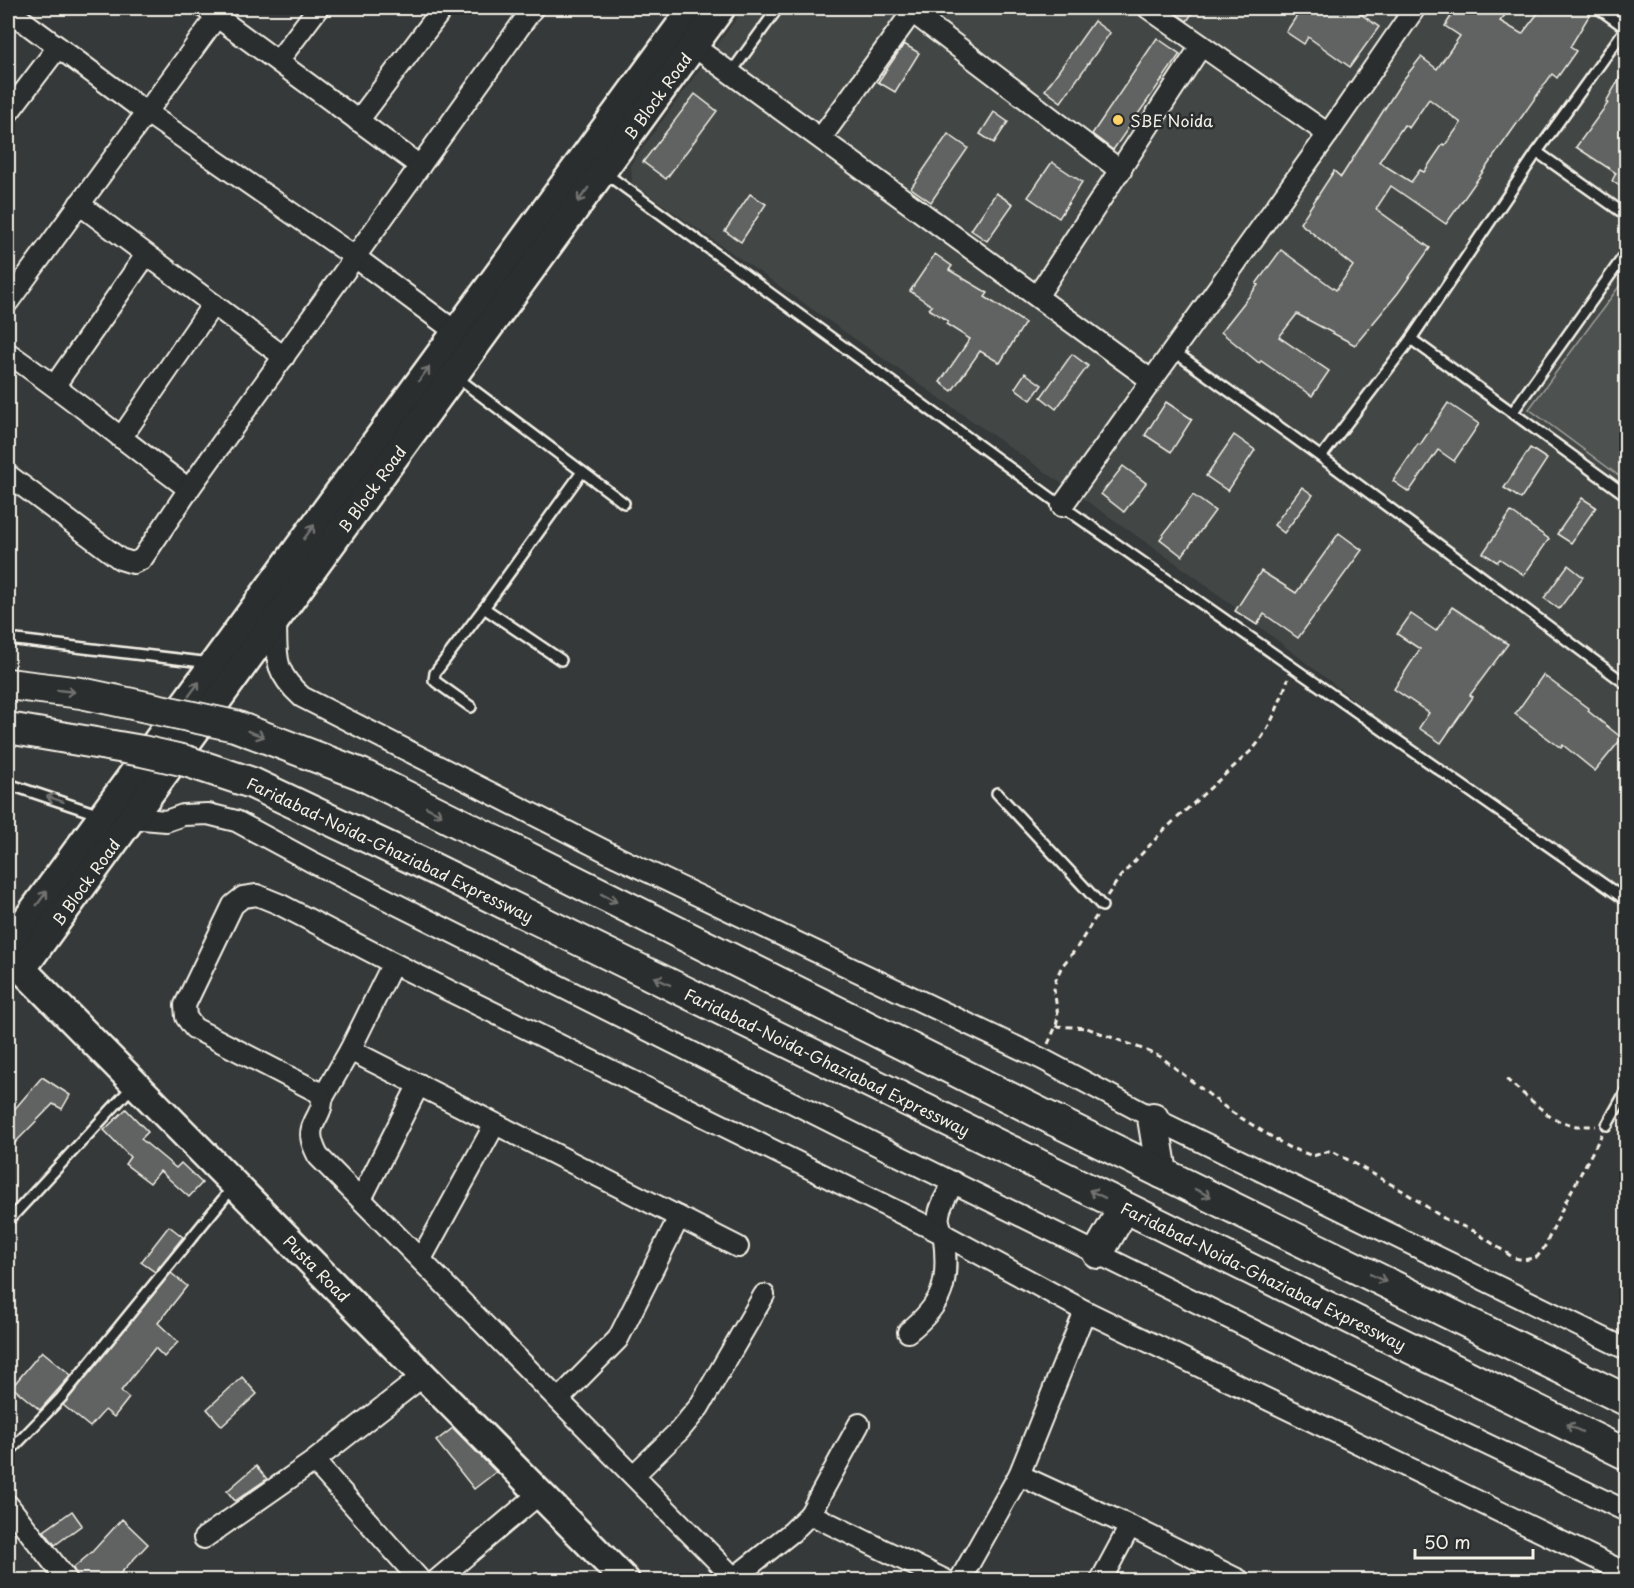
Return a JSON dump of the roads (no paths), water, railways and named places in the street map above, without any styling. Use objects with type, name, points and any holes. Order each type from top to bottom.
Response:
[{"type":"main road","points":[[8,684],[81,693],[235,726],[361,774],[1056,1121],[1626,1400]]},
{"type":"main road","name":"Faridabad-Noida-Ghaziabad Expressway","points":[[8,728],[142,751],[186,761],[252,783],[424,864],[1626,1454]]},
{"type":"main road","points":[[1153,1118],[1162,1173]]},
{"type":"main road","points":[[1098,1253],[1124,1208]]},
{"type":"street","points":[[278,61],[318,8]]},
{"type":"street","points":[[358,121],[443,8]]},
{"type":"street","points":[[8,475],[120,559],[133,563],[142,559],[189,489],[533,8]]},
{"type":"street","name":"B Block Road","points":[[15,962],[131,818],[453,375],[693,8]]},
{"type":"street","name":"B Block Road","points":[[8,945],[456,332],[721,8]]},
{"type":"street","points":[[1148,8],[1328,134]]},
{"type":"street","points":[[1062,506],[1328,134],[1413,8]]},
{"type":"street","points":[[8,10],[147,114],[355,257],[456,332]]},
{"type":"street","points":[[8,302],[147,114],[215,10],[278,61],[420,166]]},
{"type":"street","points":[[821,138],[914,10],[1121,171]]},
{"type":"street","points":[[692,45],[1151,380]]},
{"type":"street","points":[[1038,296],[1201,46]]},
{"type":"street","points":[[8,113],[58,47]]},
{"type":"street","points":[[79,204],[284,357]]},
{"type":"street","points":[[55,385],[146,255]]},
{"type":"street","points":[[121,438],[213,304]]},
{"type":"street","points":[[8,353],[55,385],[189,489]]},
{"type":"street","points":[[276,618],[277,662],[288,684],[302,697],[617,856],[1042,1059],[1153,1118],[1626,1349]]},
{"type":"street","points":[[131,818],[166,820],[183,815],[208,814],[237,821],[312,862],[954,1182],[1431,1418],[1626,1511]]},
{"type":"street","points":[[859,1424],[810,1514],[735,1580],[318,1156],[313,1145],[311,1130],[322,1106],[320,1093],[194,1028],[186,1017],[185,1005],[233,905],[243,897],[257,895],[943,1234],[1085,1311],[1626,1573]]},
{"type":"street","name":"Pusta Road","points":[[15,962],[625,1581]]},
{"type":"street","points":[[322,1099],[350,1050],[393,963]]},
{"type":"street","points":[[350,1050],[738,1247]]},
{"type":"street","points":[[361,1199],[419,1084]]},
{"type":"street","points":[[421,1259],[495,1124]]},
{"type":"street","points":[[908,1332],[928,1316],[944,1286],[946,1266],[943,1234],[938,1224],[939,1213],[954,1182]]},
{"type":"street","points":[[559,1399],[618,1339],[679,1217]]},
{"type":"street","points":[[634,1475],[679,1431],[699,1407],[764,1295]]},
{"type":"street","points":[[960,1581],[1019,1475],[1085,1311]]},
{"type":"street","points":[[204,1538],[314,1461],[423,1376]]},
{"type":"street","points":[[314,1461],[420,1581]]},
{"type":"street","points":[[1019,1475],[1130,1526],[1239,1581]]},
{"type":"street","points":[[437,1581],[539,1494]]},
{"type":"street","points":[[8,1505],[67,1581]]},
{"type":"street","points":[[810,1514],[945,1581]]},
{"type":"street","points":[[1101,1581],[1130,1526]]},
{"type":"lane","points":[[730,74],[778,8]]},
{"type":"lane","points":[[1321,457],[1411,339],[1537,152],[1626,28],[1598,8]]},
{"type":"lane","points":[[1537,152],[1626,215]]},
{"type":"lane","points":[[592,164],[1062,506],[1626,900]]},
{"type":"lane","points":[[1512,413],[1626,253]]},
{"type":"lane","points":[[1411,339],[1626,495]]},
{"type":"lane","points":[[1172,350],[1321,457],[1626,684]]},
{"type":"lane","points":[[453,375],[624,503]]},
{"type":"lane","points":[[471,707],[436,682],[434,676],[582,472]]},
{"type":"lane","points":[[484,608],[561,660]]},
{"type":"lane","points":[[8,639],[213,663]]},
{"type":"lane","points":[[8,784],[102,816]]},
{"type":"lane","points":[[997,793],[1102,906]]},
{"type":"lane","points":[[8,1221],[135,1084]]},
{"type":"lane","points":[[1607,1125],[1626,1091]]},
{"type":"lane","points":[[8,1453],[62,1398],[235,1185]]},
{"type":"place","name":"SBE Noida","points":[[1118,120]]}]
